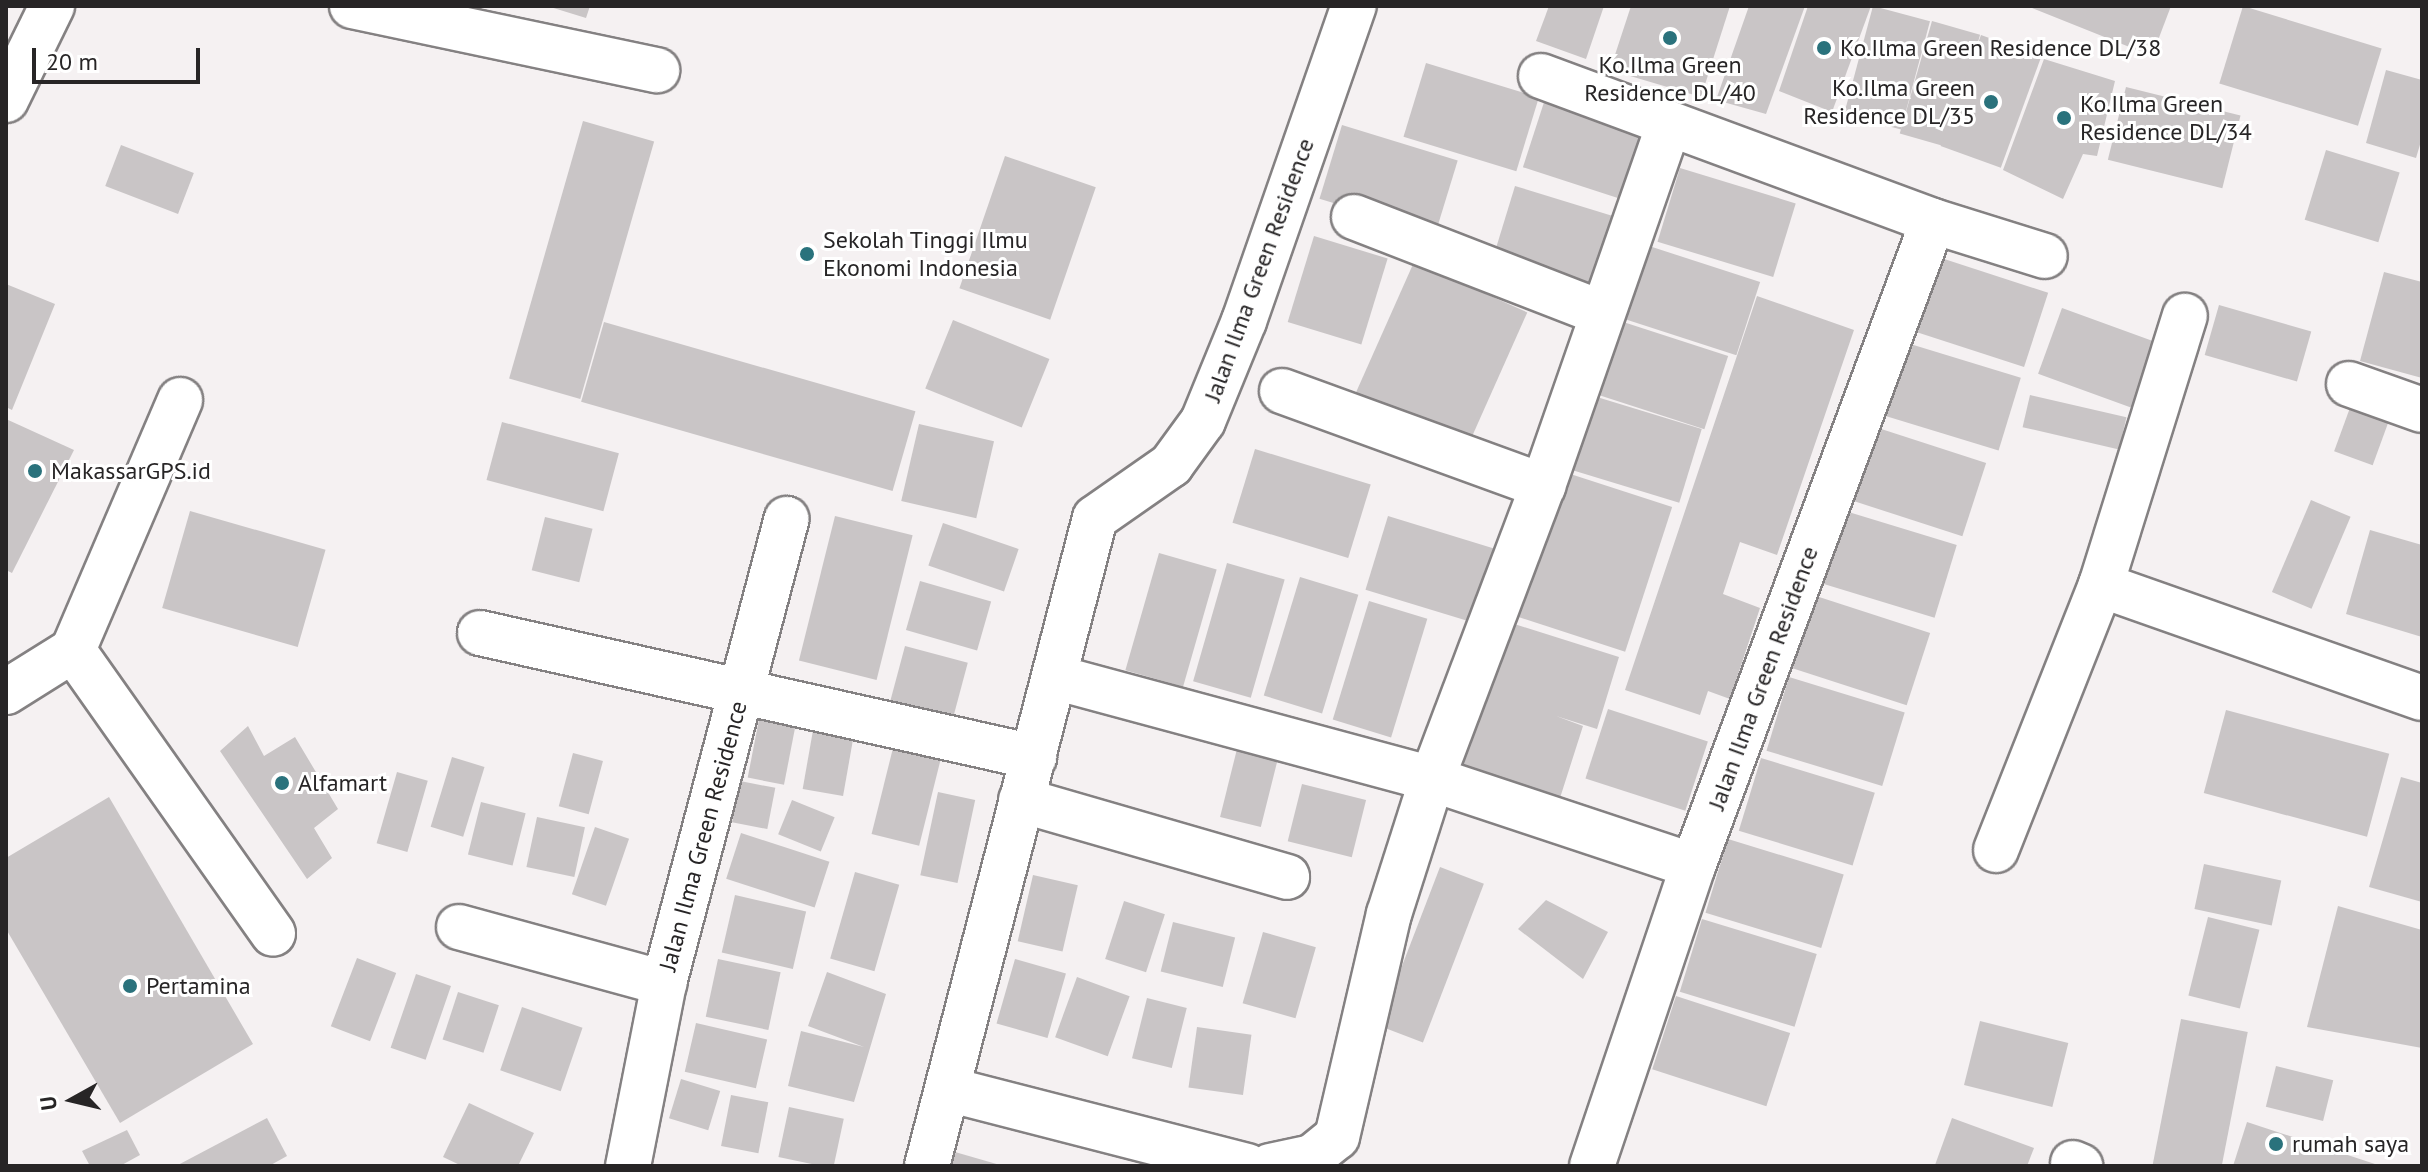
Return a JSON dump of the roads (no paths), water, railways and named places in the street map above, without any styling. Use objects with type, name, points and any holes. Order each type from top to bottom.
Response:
[{"type":"street","points":[[6,100],[52,6]]},
{"type":"street","points":[[352,6],[657,70]]},
{"type":"street","name":"Jalan Ilma Green Residence","points":[[927,1166],[951,1090],[1021,800],[1058,678],[1095,518],[1171,465],[1203,421],[1244,321],[1354,6]]},
{"type":"street","points":[[1541,76],[1933,221],[2045,256]]},
{"type":"street","points":[[1270,1166],[1312,1157],[1337,1137],[1389,914],[1432,779],[1543,486],[1669,125]]},
{"type":"street","points":[[1354,217],[1601,313]]},
{"type":"street","name":"Jalan Ilma Green Residence","points":[[1592,1166],[1693,866],[1933,221]]},
{"type":"street","points":[[1996,850],[2101,585],[2185,316]]},
{"type":"street","points":[[2349,384],[2422,410]]},
{"type":"street","points":[[1282,391],[1543,486]]},
{"type":"street","points":[[6,692],[73,650],[180,400]]},
{"type":"street","name":"Jalan Ilma Green Residence","points":[[636,1163],[664,983],[787,519]]},
{"type":"street","points":[[2101,585],[2422,698]]},
{"type":"street","name":"Jalan Ilma Green Residence","points":[[480,633],[743,689],[1034,757]]},
{"type":"street","points":[[73,650],[273,934]]},
{"type":"street","points":[[1058,678],[1432,779],[1693,866]]},
{"type":"street","points":[[1021,800],[1287,877]]},
{"type":"street","name":"Jalan Ilma Green Residence","points":[[459,927],[664,983]]},
{"type":"street","points":[[951,1090],[1247,1166]]},
{"type":"place","name":"Ko.Ilma Green Residence DL/40","points":[[1670,38]]},
{"type":"place","name":"Ko.Ilma Green Residence DL/38","points":[[1824,48]]},
{"type":"place","name":"Ko.Ilma Green Residence DL/35","points":[[1991,102]]},
{"type":"place","name":"Ko.Ilma Green Residence DL/34","points":[[2064,118]]},
{"type":"place","name":"Sekolah Tinggi Ilmu Ekonomi Indonesia","points":[[807,254]]},
{"type":"place","name":"MakassarGPS.id","points":[[35,471]]},
{"type":"place","name":"Alfamart","points":[[282,783]]},
{"type":"place","name":"Pertamina","points":[[130,986]]},
{"type":"place","name":"rumah saya","points":[[2276,1144]]}]
